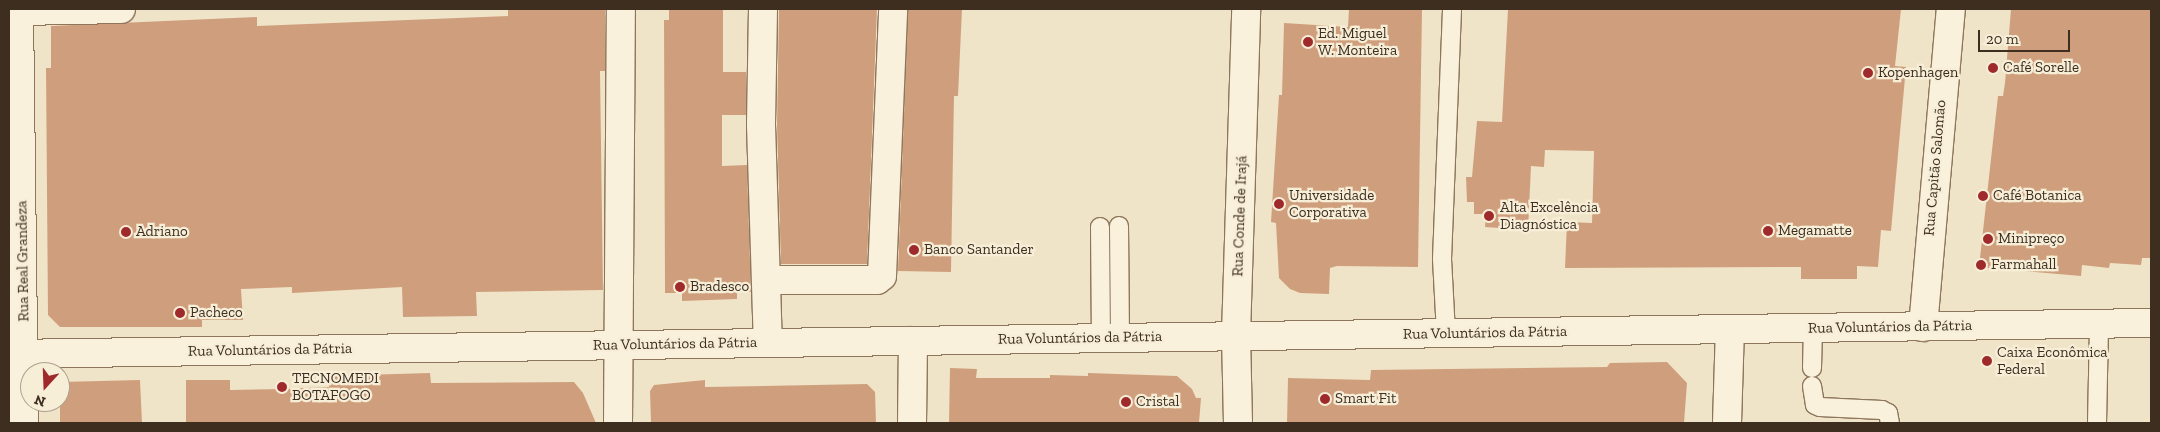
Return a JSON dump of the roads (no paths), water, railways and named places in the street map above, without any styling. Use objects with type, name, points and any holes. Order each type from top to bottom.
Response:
[{"type":"main road","points":[[19,10],[121,9]]},
{"type":"main road","points":[[618,423],[616,345],[621,9]]},
{"type":"main road","points":[[764,9],[761,125],[768,342]]},
{"type":"main road","points":[[766,280],[877,280],[882,276],[893,9]]},
{"type":"main road","name":"Rua Conde de Irajá","points":[[1238,423],[1236,335],[1246,9]]},
{"type":"main road","name":"Rua Capitão Salomão","points":[[1923,327],[1951,9]]},
{"type":"main road","name":"Rua Real Grandeza","points":[[19,10],[16,354],[24,423]]},
{"type":"main road","name":"Rua Voluntários da Pátria","points":[[16,354],[2151,323]]},
{"type":"main road","points":[[1727,423],[1730,329]]},
{"type":"main road","points":[[912,423],[913,341]]},
{"type":"lane","points":[[1446,333],[1442,259],[1452,9]]},
{"type":"lane","points":[[1111,337],[1119,226]]},
{"type":"lane","points":[[1100,227],[1111,337]]},
{"type":"lane","points":[[2096,423],[2099,324]]},
{"type":"lane","points":[[1812,328],[1812,377],[1815,405],[1820,408],[1882,410],[1888,413],[1890,423]]},
{"type":"place","name":"Ed. Miguel W. Monteira","points":[[1308,42]]},
{"type":"place","name":"Café Sorelle","points":[[1993,68]]},
{"type":"place","name":"Kopenhagen","points":[[1868,73]]},
{"type":"place","name":"Café Botanica","points":[[1983,196]]},
{"type":"place","name":"Universidade Corporativa","points":[[1279,204]]},
{"type":"place","name":"Alta Excelência Diagnóstica","points":[[1489,216]]},
{"type":"place","name":"Megamatte","points":[[1768,231]]},
{"type":"place","name":"Adriano","points":[[126,232]]},
{"type":"place","name":"Minipreço","points":[[1988,239]]},
{"type":"place","name":"Banco Santander","points":[[914,250]]},
{"type":"place","name":"Farmahall","points":[[1981,265]]},
{"type":"place","name":"Bradesco","points":[[680,287]]},
{"type":"place","name":"Pacheco","points":[[180,313]]},
{"type":"place","name":"Caixa Econômica Federal","points":[[1987,361]]},
{"type":"place","name":"TECNOMEDI BOTAFOGO","points":[[282,387]]},
{"type":"place","name":"Smart Fit","points":[[1325,399]]},
{"type":"place","name":"Cristal","points":[[1126,402]]}]
